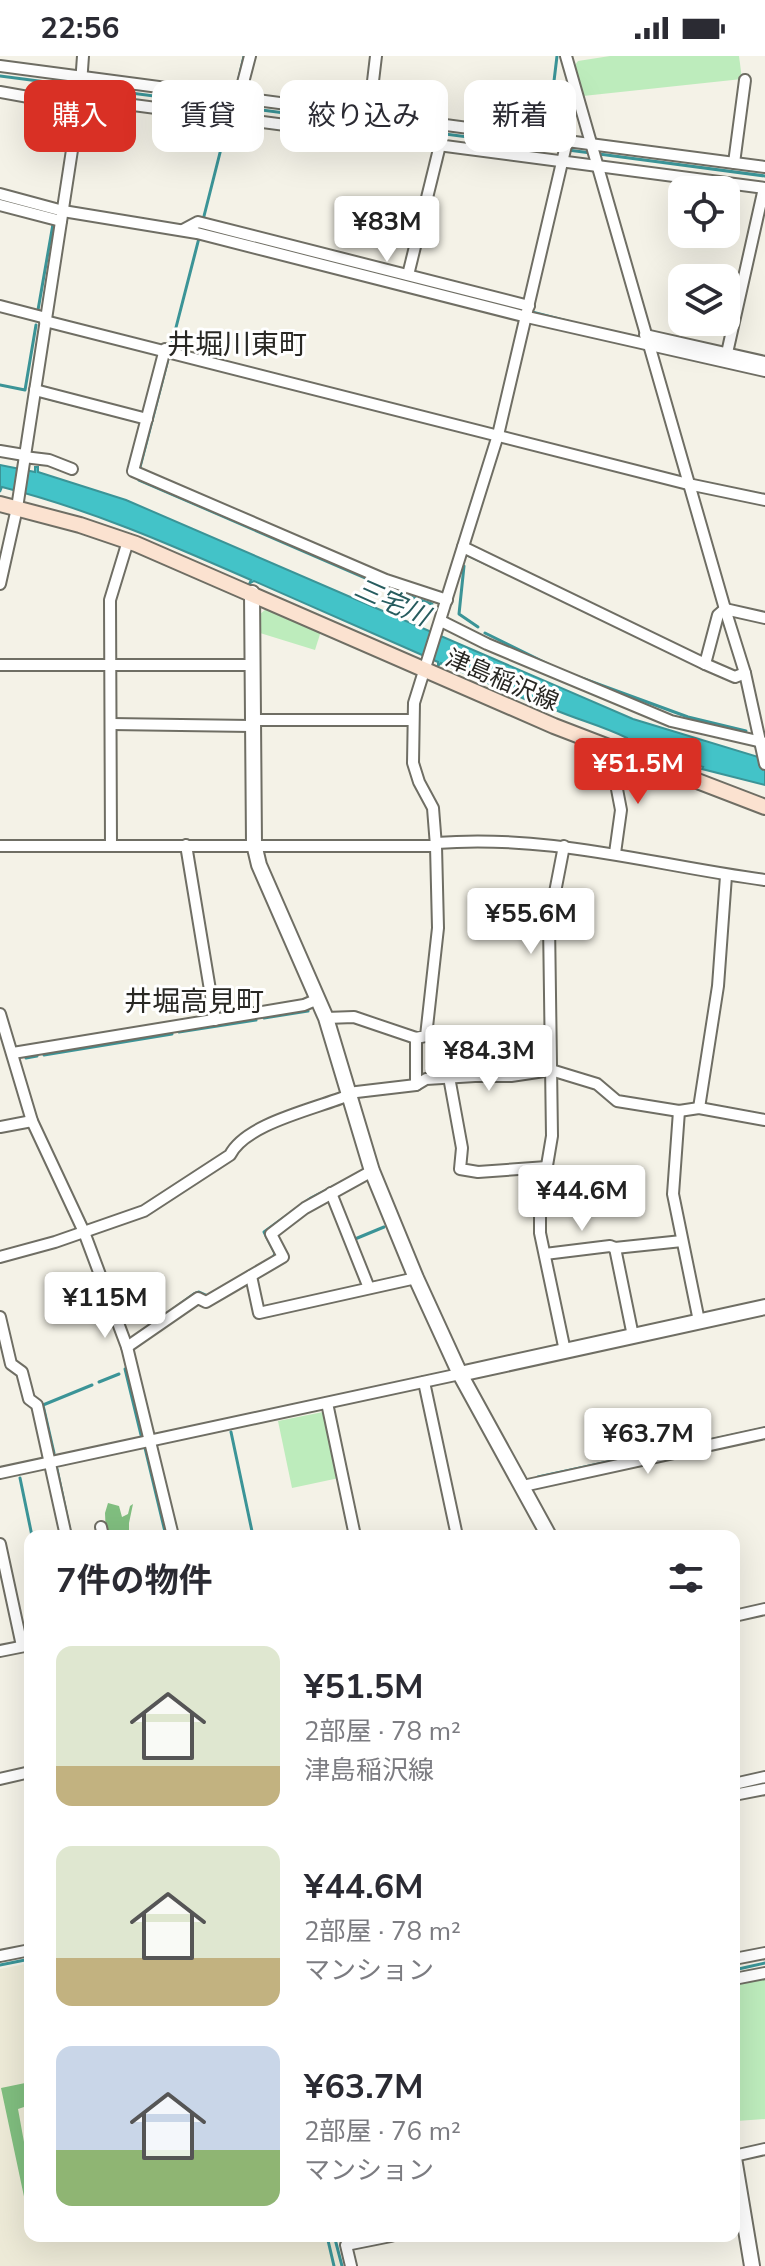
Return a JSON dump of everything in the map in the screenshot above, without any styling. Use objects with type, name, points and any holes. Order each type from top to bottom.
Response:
[{"type":"main road","name":"津島稲沢線","points":[[0,504],[128,541],[624,753],[765,807]]},
{"type":"street","points":[[82,80],[83,56]]},
{"type":"street","points":[[244,80],[250,56]]},
{"type":"street","points":[[373,80],[376,56]]},
{"type":"street","points":[[568,56],[593,154],[745,673],[762,737],[765,764]]},
{"type":"street","points":[[0,66],[52,80]]},
{"type":"street","points":[[734,163],[745,80]]},
{"type":"street","points":[[0,92],[24,96]]},
{"type":"street","points":[[136,97],[280,120]]},
{"type":"street","points":[[0,584],[17,508],[72,152]]},
{"type":"street","points":[[408,275],[438,152]]},
{"type":"street","points":[[326,1018],[354,1017],[416,1038],[426,1036],[438,928],[436,845],[433,808],[413,763],[414,703],[498,435],[565,152]]},
{"type":"street","points":[[574,152],[765,167]]},
{"type":"street","points":[[574,152],[765,188],[727,353]]},
{"type":"street","points":[[0,194],[62,216]]},
{"type":"street","points":[[0,205],[181,231],[360,269],[765,371]]},
{"type":"street","points":[[753,238],[765,241]]},
{"type":"street","points":[[360,269],[408,275],[528,311]]},
{"type":"street","points":[[0,306],[688,484],[765,500]]},
{"type":"street","points":[[647,340],[765,362]]},
{"type":"street","points":[[165,349],[133,471],[386,580],[447,600]]},
{"type":"street","points":[[35,390],[147,419]]},
{"type":"street","points":[[0,451],[49,460],[72,469]]},
{"type":"street","points":[[111,845],[110,600],[128,541]]},
{"type":"street","points":[[463,547],[705,664],[735,677],[745,673]]},
{"type":"street","points":[[252,593],[254,844],[269,890],[326,1018],[372,1171],[416,1278],[460,1374],[546,1530]]},
{"type":"street","points":[[725,609],[765,618]]},
{"type":"street","points":[[705,664],[718,615],[725,609]]},
{"type":"street","points":[[439,624],[671,721],[762,737]]},
{"type":"street","points":[[0,665],[252,665]]},
{"type":"street","points":[[111,724],[412,720]]},
{"type":"street","points":[[615,853],[621,810],[616,784],[624,753]]},
{"type":"street","points":[[0,846],[436,845],[511,840],[615,853],[726,876],[765,880]]},
{"type":"street","points":[[186,845],[215,1020]]},
{"type":"street","points":[[564,846],[549,923],[552,1150],[540,1207],[540,1233],[565,1351]]},
{"type":"street","points":[[699,1108],[718,986],[726,876]]},
{"type":"street","points":[[13,1053],[304,1005],[318,999]]},
{"type":"street","points":[[0,1014],[32,1121],[84,1232],[127,1347],[172,1530]]},
{"type":"street","points":[[416,1038],[416,1085]]},
{"type":"street","points":[[0,1257],[84,1232],[157,1205],[230,1155],[235,1144],[285,1116],[321,1107],[348,1094],[416,1085],[426,1079],[511,1076],[551,1070],[597,1084],[617,1101],[679,1111],[699,1108],[765,1120]]},
{"type":"street","points":[[449,1077],[462,1148],[460,1169],[478,1172],[547,1167]]},
{"type":"street","points":[[679,1111],[673,1194],[699,1321]]},
{"type":"street","points":[[0,1127],[32,1121]]},
{"type":"street","points":[[127,1347],[198,1298],[206,1302],[283,1257],[271,1234],[305,1208],[372,1171]]},
{"type":"street","points":[[331,1193],[369,1288]]},
{"type":"street","points":[[545,1254],[682,1241]]},
{"type":"street","points":[[615,1248],[633,1336]]},
{"type":"street","points":[[251,1276],[259,1313],[416,1278]]},
{"type":"street","points":[[0,1473],[765,1307]]},
{"type":"street","points":[[0,1317],[11,1364],[22,1372],[29,1399],[37,1405],[65,1530]]},
{"type":"street","points":[[424,1382],[456,1530]]},
{"type":"street","points":[[327,1403],[354,1530]]},
{"type":"street","points":[[523,1486],[765,1433]]},
{"type":"street","points":[[0,1544],[24,1638]]},
{"type":"street","points":[[740,1615],[765,1609]]},
{"type":"street","points":[[0,1651],[24,1646]]},
{"type":"street","points":[[0,1779],[24,1773]]},
{"type":"street","points":[[740,1783],[765,1777]]},
{"type":"street","points":[[740,1794],[765,1789]]},
{"type":"street","points":[[0,1956],[24,1951]]},
{"type":"street","points":[[740,1958],[765,1953]]},
{"type":"street","points":[[740,1978],[765,1973]]},
{"type":"street","points":[[740,2158],[765,2149]]},
{"type":"street","points":[[740,2159],[765,2157]]},
{"type":"street","points":[[740,2195],[752,2266]]},
{"type":"street","points":[[351,2266],[346,2245],[361,2242]]},
{"type":"shaded area","points":[[24,1964],[24,2242],[334,2242],[340,2266],[0,2266],[0,1969]]},
{"type":"green space","points":[[610,56],[739,56],[742,79],[583,96],[575,65],[578,61]]},
{"type":"green space","points":[[266,609],[321,631],[315,650],[260,633],[258,616]]},
{"type":"green space","points":[[323,1412],[339,1478],[292,1488],[278,1421]]},
{"type":"green space","points":[[108,1503],[119,1506],[122,1517],[128,1514],[133,1504],[129,1530],[106,1530]]},
{"type":"green space","points":[[765,1977],[765,2119],[740,2121],[740,1983]]},
{"type":"green space","points":[[24,2083],[24,2107],[18,2109],[24,2142],[24,2197],[1,2088]]},
{"type":"water","points":[[0,465],[35,472],[35,467],[38,467],[38,472],[126,500],[633,719],[765,759],[765,785],[702,769],[632,740],[627,747],[624,746],[627,738],[618,734],[550,710],[441,663],[438,666],[438,662],[254,581],[249,584],[251,580],[159,541],[34,496],[2,487],[0,492]]},
{"type":"waterway","points":[[239,80],[244,56]]},
{"type":"waterway","points":[[554,80],[557,56]]},
{"type":"waterway","points":[[0,76],[591,153]]},
{"type":"waterway","points":[[203,220],[220,152]]},
{"type":"waterway","points":[[599,154],[765,176]]},
{"type":"waterway","points":[[38,310],[53,224]]},
{"type":"waterway","points":[[201,228],[356,267]]},
{"type":"waterway","points":[[172,343],[199,238]]},
{"type":"waterway","points":[[365,270],[520,309]]},
{"type":"waterway","points":[[532,312],[571,322]]},
{"type":"waterway","points":[[0,385],[25,390],[36,325]]},
{"type":"waterway","points":[[140,467],[168,359]]},
{"type":"waterway","points":[[46,398],[140,422]]},
{"type":"waterway","name":"三宅川","points":[[139,480],[384,586]]},
{"type":"waterway","points":[[467,555],[499,570]]},
{"type":"waterway","points":[[464,566],[459,614],[478,627]]},
{"type":"waterway","name":"三宅川","points":[[387,589],[432,604]]},
{"type":"waterway","points":[[485,633],[554,667]]},
{"type":"waterway","points":[[576,676],[688,717],[746,731]]},
{"type":"waterway","points":[[264,1018],[308,1011]]},
{"type":"waterway","points":[[179,1032],[256,1020]]},
{"type":"waterway","points":[[44,1055],[172,1034]]},
{"type":"waterway","points":[[26,1058],[37,1056]]},
{"type":"waterway","points":[[273,1258],[275,1253],[264,1232],[311,1198],[336,1185]]},
{"type":"waterway","points":[[355,1239],[384,1227]]},
{"type":"waterway","points":[[161,1318],[194,1294],[199,1292],[208,1296]]},
{"type":"waterway","points":[[125,1369],[141,1435]]},
{"type":"waterway","points":[[99,1382],[119,1374]]},
{"type":"waterway","points":[[54,1453],[43,1405],[92,1385]]},
{"type":"waterway","points":[[538,1477],[765,1428]]},
{"type":"waterway","points":[[231,1432],[252,1530]]},
{"type":"waterway","points":[[145,1448],[165,1530]]},
{"type":"waterway","points":[[57,1469],[70,1530]]},
{"type":"waterway","points":[[20,1478],[31,1530]]},
{"type":"waterway","points":[[740,1788],[765,1783]]},
{"type":"waterway","points":[[0,1965],[24,1960]]},
{"type":"waterway","points":[[740,1969],[765,1963]]},
{"type":"waterway","points":[[328,2242],[334,2266]]},
{"type":"waterway","points":[[336,2242],[342,2266]]},
{"type":"district","name":"井堀川東町","points":[[237,344]]},
{"type":"district","name":"井堀高見町","points":[[194,1001]]}]
